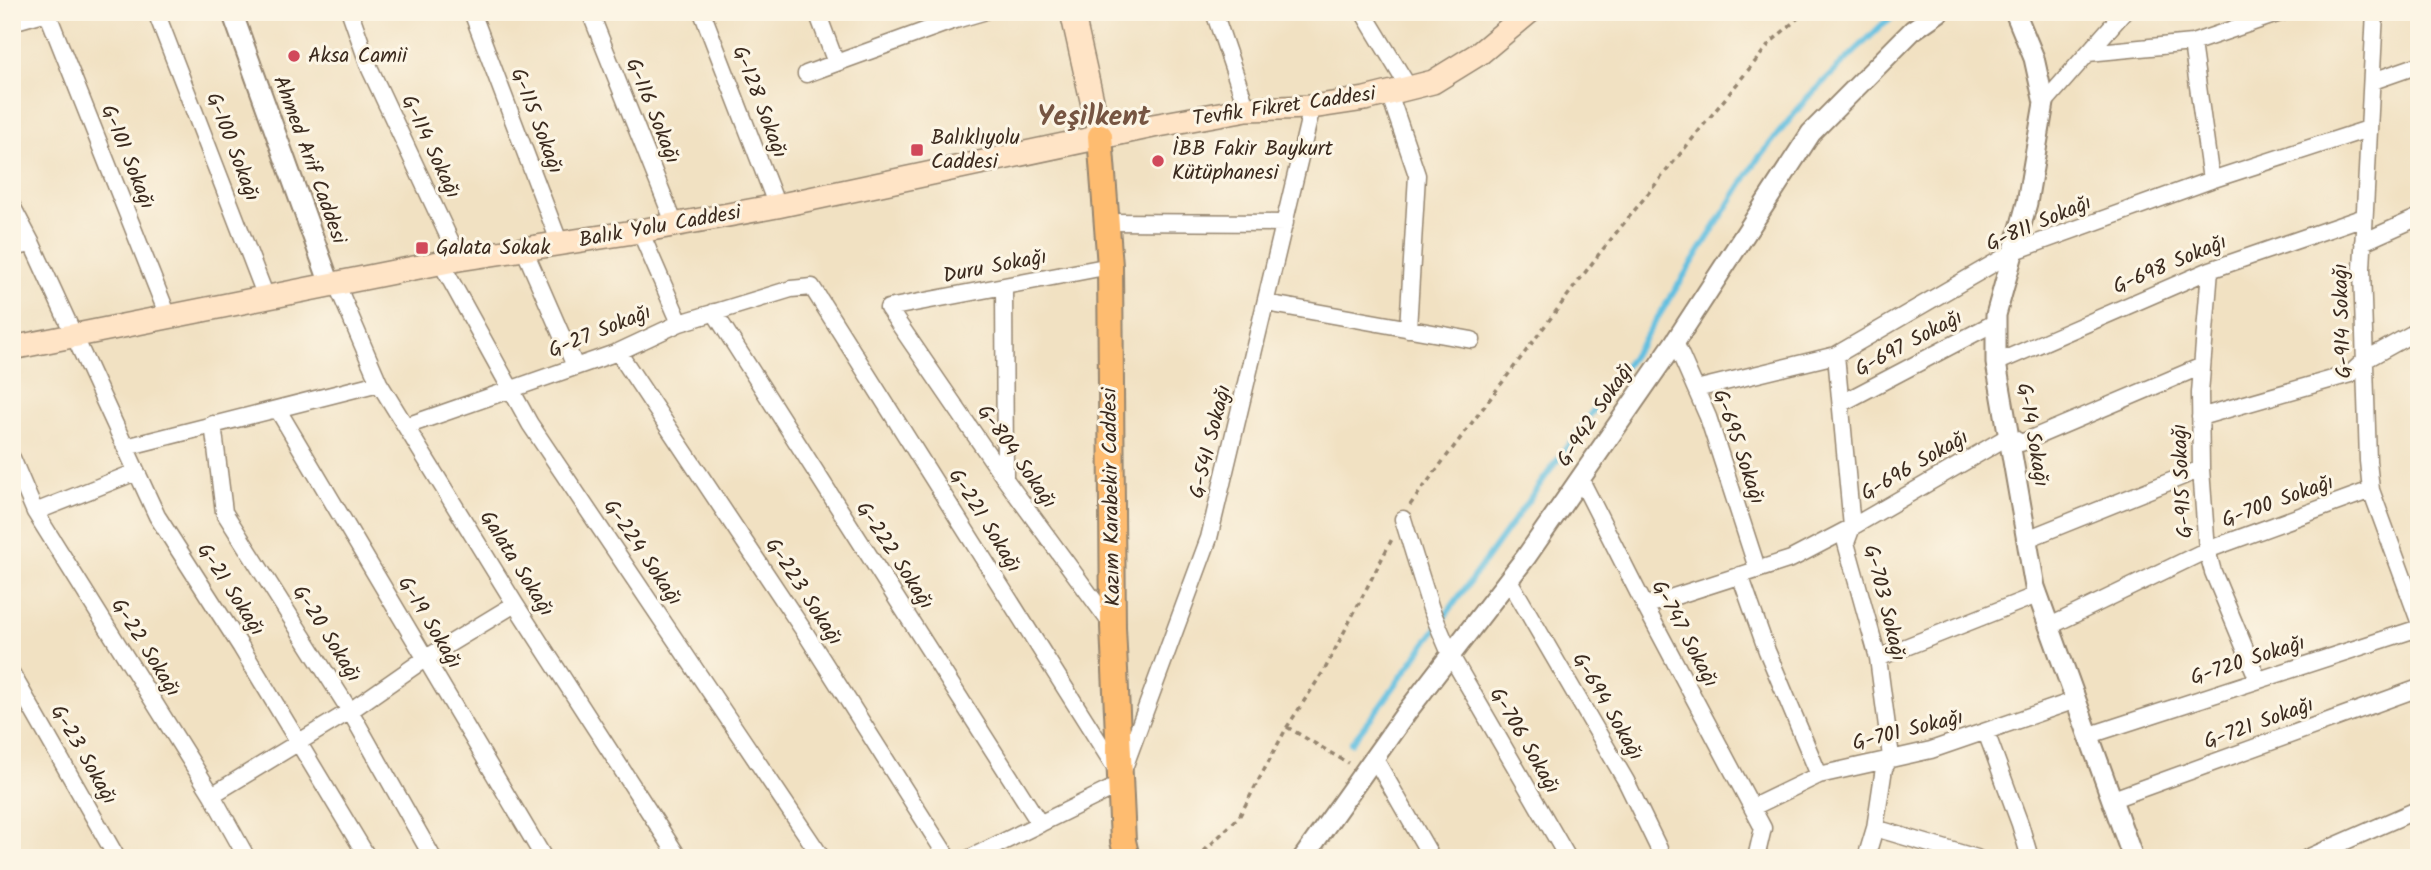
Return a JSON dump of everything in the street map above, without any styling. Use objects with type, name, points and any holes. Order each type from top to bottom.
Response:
[{"type":"main road","points":[[1072,12],[1100,136]]},
{"type":"main road","name":"Tevfik Fikret Caddesi","points":[[1100,136],[1247,109],[1312,107],[1433,82],[1480,53],[1529,12]]},
{"type":"main road","name":"Balık Yolu Caddesi","points":[[12,348],[450,261],[640,232],[778,206],[1100,136]]},
{"type":"main road","name":"Kazım Karabekir Caddesi","points":[[1100,136],[1110,266],[1114,627],[1123,841],[1127,858]]},
{"type":"street","points":[[12,22],[47,12]]},
{"type":"street","name":"G-101 Sokağı","points":[[47,12],[168,317]]},
{"type":"street","name":"G-100 Sokağı","points":[[156,12],[266,297]]},
{"type":"street","name":"Ahmed Arif Caddesi","points":[[232,12],[333,284]]},
{"type":"street","name":"G-114 Sokağı","points":[[351,12],[370,69],[450,261]]},
{"type":"street","name":"G-115 Sokağı","points":[[472,12],[560,244]]},
{"type":"street","name":"G-116 Sokağı","points":[[590,12],[675,225]]},
{"type":"street","name":"G-128 Sokağı","points":[[702,12],[778,206]]},
{"type":"street","points":[[817,12],[836,64]]},
{"type":"street","points":[[806,74],[950,17],[984,12]]},
{"type":"street","points":[[1214,12],[1247,109]]},
{"type":"street","points":[[1363,12],[1399,90],[1417,175],[1408,328]]},
{"type":"street","name":"G-942 Sokağı","points":[[1303,858],[1370,766],[1448,650],[1509,580],[1675,342],[1811,133],[1913,30],[1939,12]]},
{"type":"street","name":"G-14 Sokağı","points":[[2015,12],[2034,58],[2044,103],[2028,203],[1996,316],[1996,363],[2037,595],[2133,858]]},
{"type":"street","points":[[2044,103],[2123,12]]},
{"type":"street","points":[[2088,53],[2192,43],[2283,12]]},
{"type":"street","name":"G-914 Sokağı","points":[[2375,12],[2362,269],[2368,461],[2371,490],[2419,621]]},
{"type":"street","points":[[2192,43],[2211,180]]},
{"type":"street","points":[[2373,81],[2419,65]]},
{"type":"street","name":"G-541 Sokağı","points":[[1121,781],[1209,538],[1312,107]]},
{"type":"street","name":"G-811 Sokağı","points":[[1696,389],[1836,355],[2015,251],[2211,180],[2368,129]]},
{"type":"street","name":"G-21 Sokağı","points":[[12,206],[157,516],[241,647],[368,858]]},
{"type":"street","name":"G-698 Sokağı","points":[[1996,363],[2210,270],[2364,217]]},
{"type":"street","points":[[2363,242],[2419,217]]},
{"type":"street","points":[[1107,222],[1285,223]]},
{"type":"street","points":[[640,232],[680,323]]},
{"type":"street","points":[[12,248],[32,244]]},
{"type":"street","points":[[524,249],[575,366]]},
{"type":"street","name":"G-224 Sokağı","points":[[450,261],[509,389],[530,424],[822,858]]},
{"type":"street","name":"Duru Sokağı","points":[[888,308],[1110,266]]},
{"type":"street","name":"G-915 Sokağı","points":[[2210,270],[2200,417],[2207,550],[2213,572],[2258,680]]},
{"type":"street","name":"Galata Sokağı","points":[[333,284],[379,383],[516,604],[679,858]]},
{"type":"street","name":"G-27 Sokağı","points":[[407,426],[618,352],[680,323],[791,289],[812,287]]},
{"type":"street","name":"G-221 Sokağı","points":[[812,287],[1121,781]]},
{"type":"street","points":[[1004,288],[1004,479]]},
{"type":"street","points":[[1266,303],[1472,340]]},
{"type":"street","name":"G-804 Sokağı","points":[[888,308],[1004,479],[1114,627]]},
{"type":"street","name":"G-222 Sokağı","points":[[714,312],[1040,824]]},
{"type":"street","name":"G-697 Sokağı","points":[[1842,403],[1996,322]]},
{"type":"street","points":[[2200,417],[2350,374],[2365,360],[2419,330]]},
{"type":"street","name":"G-695 Sokağı","points":[[1675,342],[1708,417],[1757,568]]},
{"type":"street","name":"G-223 Sokağı","points":[[618,352],[806,634],[948,858]]},
{"type":"street","name":"G-703 Sokağı","points":[[1836,355],[1852,527],[1846,543],[1878,658],[1891,757],[1884,768],[1875,828],[1866,858]]},
{"type":"street","name":"G-696 Sokağı","points":[[1645,606],[1791,559],[1852,527],[2009,436],[2021,443],[2202,366]]},
{"type":"street","points":[[126,447],[379,383]]},
{"type":"street","name":"G-19 Sokağı","points":[[278,410],[544,858]]},
{"type":"street","name":"G-20 Sokağı","points":[[213,424],[224,512],[350,711],[433,858]]},
{"type":"street","name":"G-22 Sokağı","points":[[12,458],[35,512],[212,794],[247,858]]},
{"type":"street","points":[[2027,539],[2201,469]]},
{"type":"street","points":[[35,512],[136,472]]},
{"type":"street","name":"G-747 Sokağı","points":[[1580,478],[1763,828],[1756,858]]},
{"type":"street","name":"G-700 Sokağı","points":[[2048,627],[2207,550],[2371,490]]},
{"type":"street","name":"G-706 Sokağı","points":[[1403,519],[1431,609],[1448,650],[1568,858]]},
{"type":"street","points":[[1740,575],[1767,651],[1819,775]]},
{"type":"street","name":"G-694 Sokağı","points":[[1509,580],[1626,781],[1659,849],[1657,858]]},
{"type":"street","points":[[1878,658],[2037,595]]},
{"type":"street","points":[[212,794],[350,711],[426,657],[516,604]]},
{"type":"street","name":"G-720 Sokağı","points":[[2090,735],[2419,628]]},
{"type":"street","name":"G-23 Sokağı","points":[[12,674],[117,858]]},
{"type":"street","name":"G-721 Sokağı","points":[[2113,799],[2419,688]]},
{"type":"street","name":"G-701 Sokağı","points":[[1752,807],[1819,775],[1931,750],[2076,700]]},
{"type":"street","points":[[1986,732],[2030,858]]},
{"type":"street","points":[[1370,766],[1432,858]]},
{"type":"street","points":[[970,858],[1121,781]]},
{"type":"street","points":[[2318,856],[2419,809]]},
{"type":"street","points":[[1875,828],[1977,858]]},
{"type":"path","points":[[1197,858],[1239,817],[1287,726],[1325,669],[1413,500],[1599,254],[1771,42],[1805,12]]},
{"type":"path","points":[[1287,726],[1370,766]]},
{"type":"waterway","points":[[1351,743],[1641,344],[1757,160],[1807,98],[1884,23],[1901,12]]},
{"type":"place","name":"Aksa Camii","points":[[294,56]]},
{"type":"place","name":"Balıklıyolu Caddesi","points":[[917,150]]},
{"type":"place","name":"İBB Fakir Baykurt Kütüphanesi","points":[[1158,161]]},
{"type":"place","name":"Galata Sokak","points":[[422,248]]},
{"type":"district","name":"Yeşilkent","points":[[1094,117]]}]
